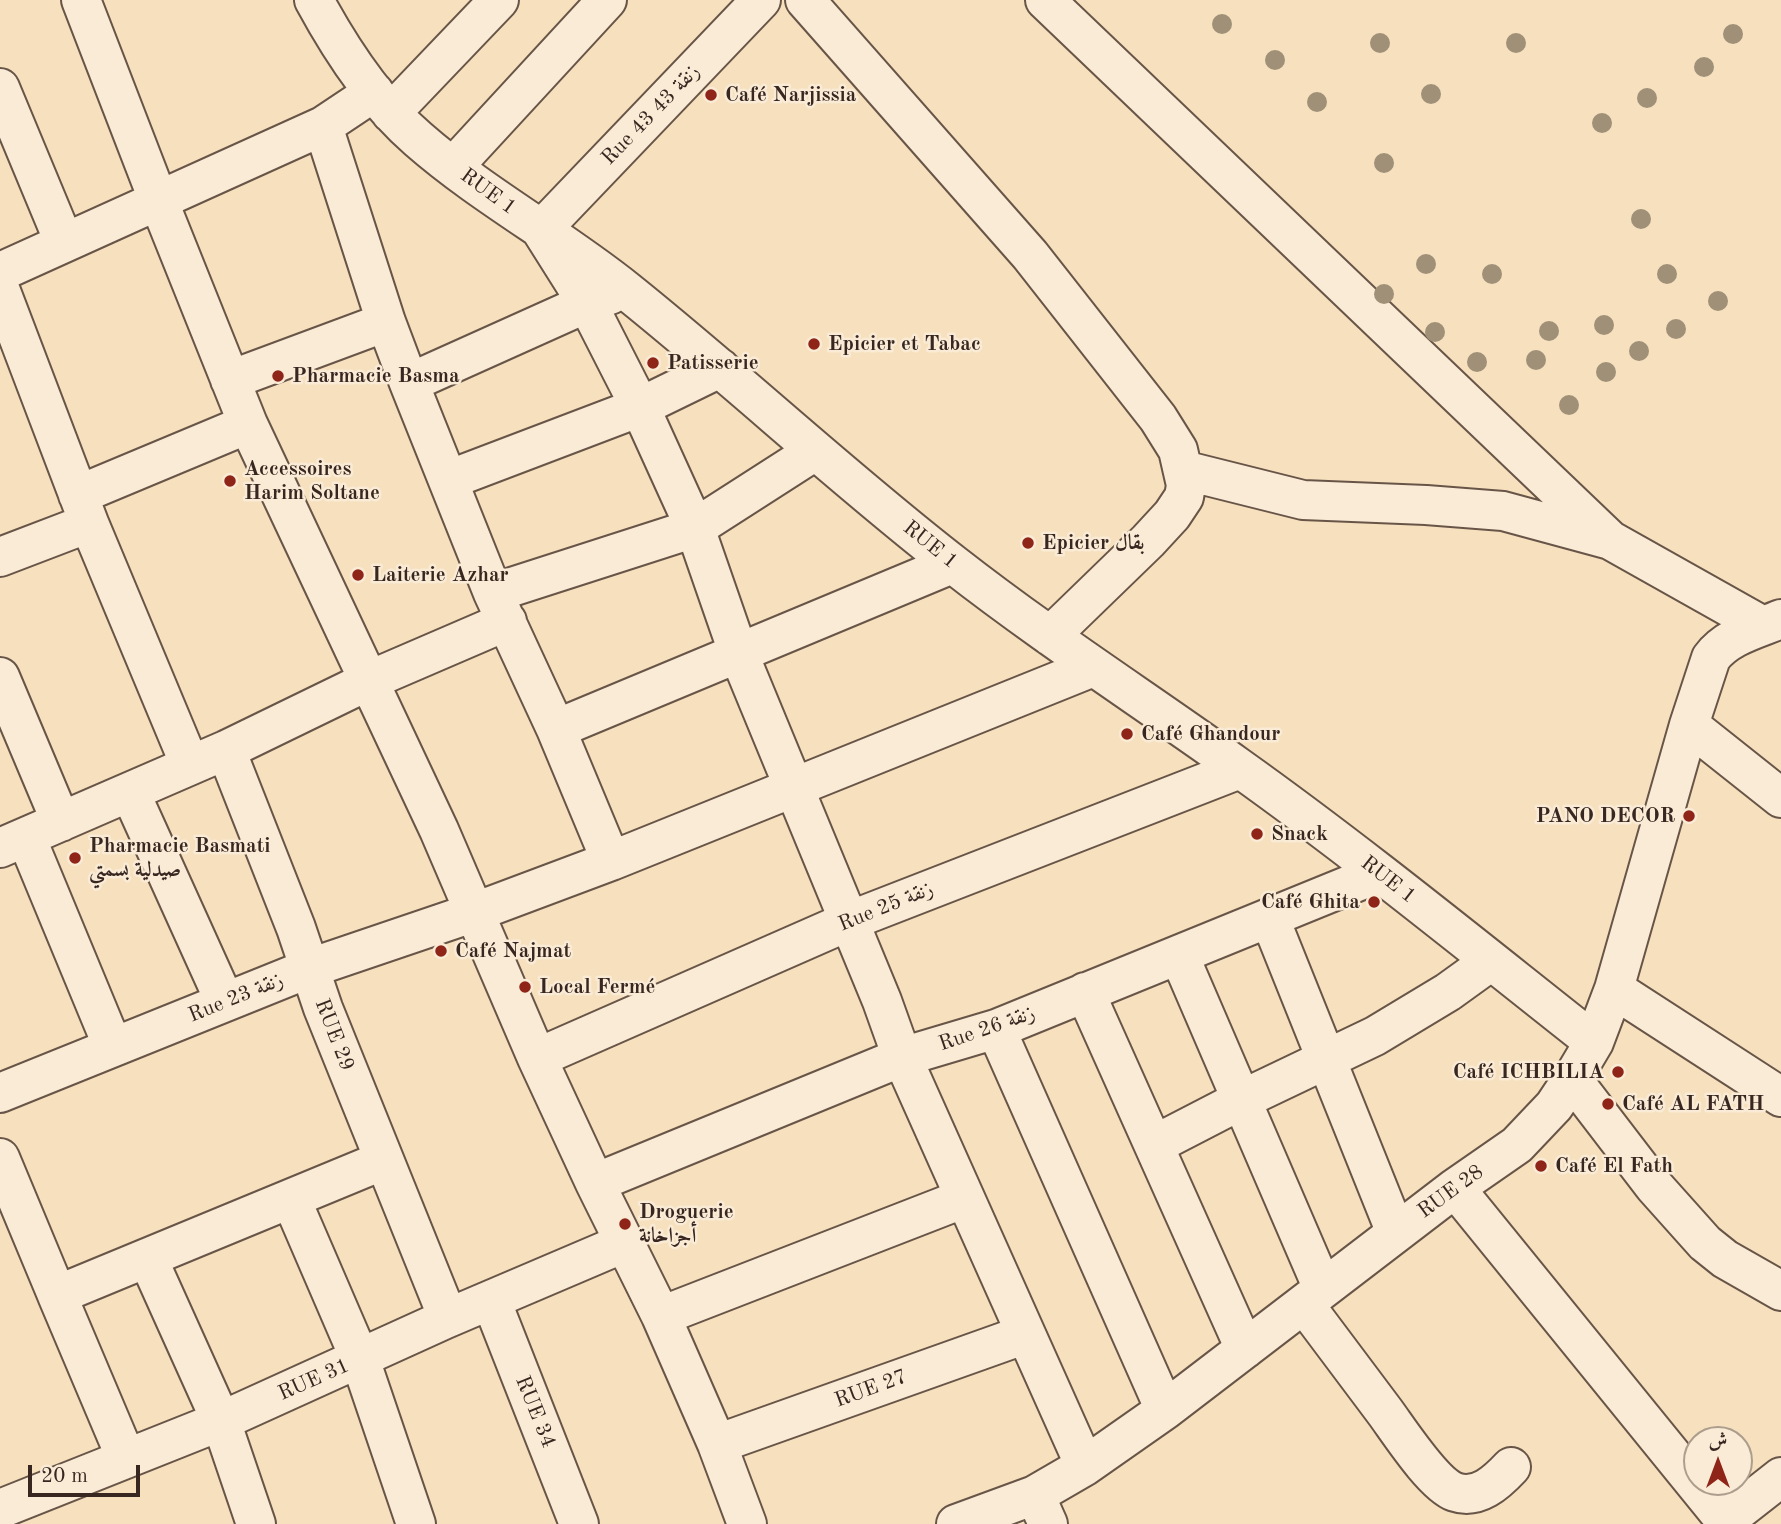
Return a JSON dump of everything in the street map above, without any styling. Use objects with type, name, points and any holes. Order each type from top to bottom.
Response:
[{"type":"street","points":[[81,0],[248,424],[370,680],[475,912],[537,1058],[661,1316],[717,1444],[747,1524]]},
{"type":"street","points":[[0,272],[323,126],[383,103],[499,0]]},
{"type":"street","points":[[453,167],[607,0]]},
{"type":"street","name":"Rue 43 زنقة 43","points":[[541,230],[761,0]]},
{"type":"street","points":[[805,0],[1030,255],[1158,418],[1178,450],[1186,485],[1184,497],[1172,515],[1050,636]]},
{"type":"street","points":[[1045,0],[1610,540]]},
{"type":"street","name":"RUE 1","points":[[319,3],[340,44],[383,103],[418,140],[625,289],[953,564],[1093,667],[1240,769],[1380,873],[1594,1042]]},
{"type":"street","points":[[0,88],[64,242]]},
{"type":"street","points":[[323,126],[386,322],[409,383],[500,607],[556,729],[611,862]]},
{"type":"street","points":[[541,230],[587,303],[640,407],[695,528],[738,652],[902,1057],[1086,1466]]},
{"type":"street","points":[[0,289],[84,509],[190,765]]},
{"type":"street","points":[[409,383],[587,303],[625,289]]},
{"type":"street","points":[[230,380],[386,322]]},
{"type":"street","points":[[447,480],[640,407],[720,368]]},
{"type":"street","points":[[0,557],[84,509],[248,424]]},
{"type":"street","points":[[114,1047],[13,842],[226,750],[370,680],[500,607],[695,528],[815,451]]},
{"type":"street","points":[[1183,470],[1303,500],[1426,505],[1503,512],[1610,540],[1772,622]]},
{"type":"street","points":[[556,729],[953,564]]},
{"type":"street","name":"RUE 28","points":[[956,1524],[1042,1509],[1086,1466],[1165,1410],[1455,1188],[1517,1145],[1554,1106],[1594,1042],[1614,989],[1706,669],[1718,649],[1772,622]]},
{"type":"street","name":"Rue 23 زنقة","points":[[0,1093],[310,968],[611,862],[1093,667]]},
{"type":"street","points":[[0,677],[61,822]]},
{"type":"street","points":[[1689,725],[1781,798]]},
{"type":"street","name":"RUE 29","points":[[226,750],[323,1008],[447,1318]]},
{"type":"street","name":"Rue 25 زنقة","points":[[537,1058],[849,921],[1240,769]]},
{"type":"street","points":[[130,792],[225,1002]]},
{"type":"street","name":"Rue 26 زنقة","points":[[595,1183],[902,1057],[996,1029],[1380,873]]},
{"type":"street","points":[[1270,919],[1396,1233]]},
{"type":"street","points":[[1180,955],[1241,1100],[1313,1296],[1418,1456],[1449,1488],[1462,1493],[1484,1490],[1497,1482],[1511,1467]]},
{"type":"street","points":[[1154,1145],[1415,1014],[1491,961]]},
{"type":"street","points":[[1614,989],[1781,1097]]},
{"type":"street","points":[[1085,992],[1245,1349]]},
{"type":"street","points":[[996,1029],[1165,1410]]},
{"type":"street","points":[[1572,1079],[1654,1186],[1705,1243],[1726,1259],[1781,1291]]},
{"type":"street","points":[[0,1158],[126,1458]]},
{"type":"street","points":[[57,1295],[384,1160]]},
{"type":"street","points":[[1455,1188],[1726,1522],[1781,1477]]},
{"type":"street","points":[[661,1316],[965,1198]]},
{"type":"street","points":[[291,1199],[360,1359],[416,1524]]},
{"type":"street","name":"RUE 31","points":[[0,1509],[221,1421],[447,1318],[624,1243]]},
{"type":"street","points":[[148,1259],[221,1421],[256,1524]]},
{"type":"street","name":"RUE 34","points":[[491,1300],[579,1524]]},
{"type":"street","name":"RUE 27","points":[[717,1444],[1026,1334]]},
{"type":"place","name":"Café Narjissia","points":[[711,95]]},
{"type":"place","name":"Epicier et Tabac","points":[[814,344]]},
{"type":"place","name":"Patisserie","points":[[653,363]]},
{"type":"place","name":"Pharmacie Basma","points":[[278,376]]},
{"type":"place","name":"Accessoires Harim Soltane","points":[[230,481]]},
{"type":"place","name":"Epicier بقال","points":[[1028,543]]},
{"type":"place","name":"Laiterie Azhar","points":[[358,575]]},
{"type":"place","name":"Café Ghandour","points":[[1127,734]]},
{"type":"place","name":"PANO DECOR","points":[[1689,816]]},
{"type":"place","name":"Snack","points":[[1257,834]]},
{"type":"place","name":"Pharmacie Basmati صيدلية بسمتي","points":[[75,858]]},
{"type":"place","name":"Café Ghita","points":[[1374,902]]},
{"type":"place","name":"Café Najmat","points":[[441,951]]},
{"type":"place","name":"Local Fermé","points":[[525,987]]},
{"type":"place","name":"Café ICHBILIA","points":[[1618,1072]]},
{"type":"place","name":"Café AL FATH","points":[[1608,1104]]},
{"type":"place","name":"Café El Fath","points":[[1541,1166]]},
{"type":"place","name":"Droguerie أجزاخانة","points":[[625,1224]]}]
